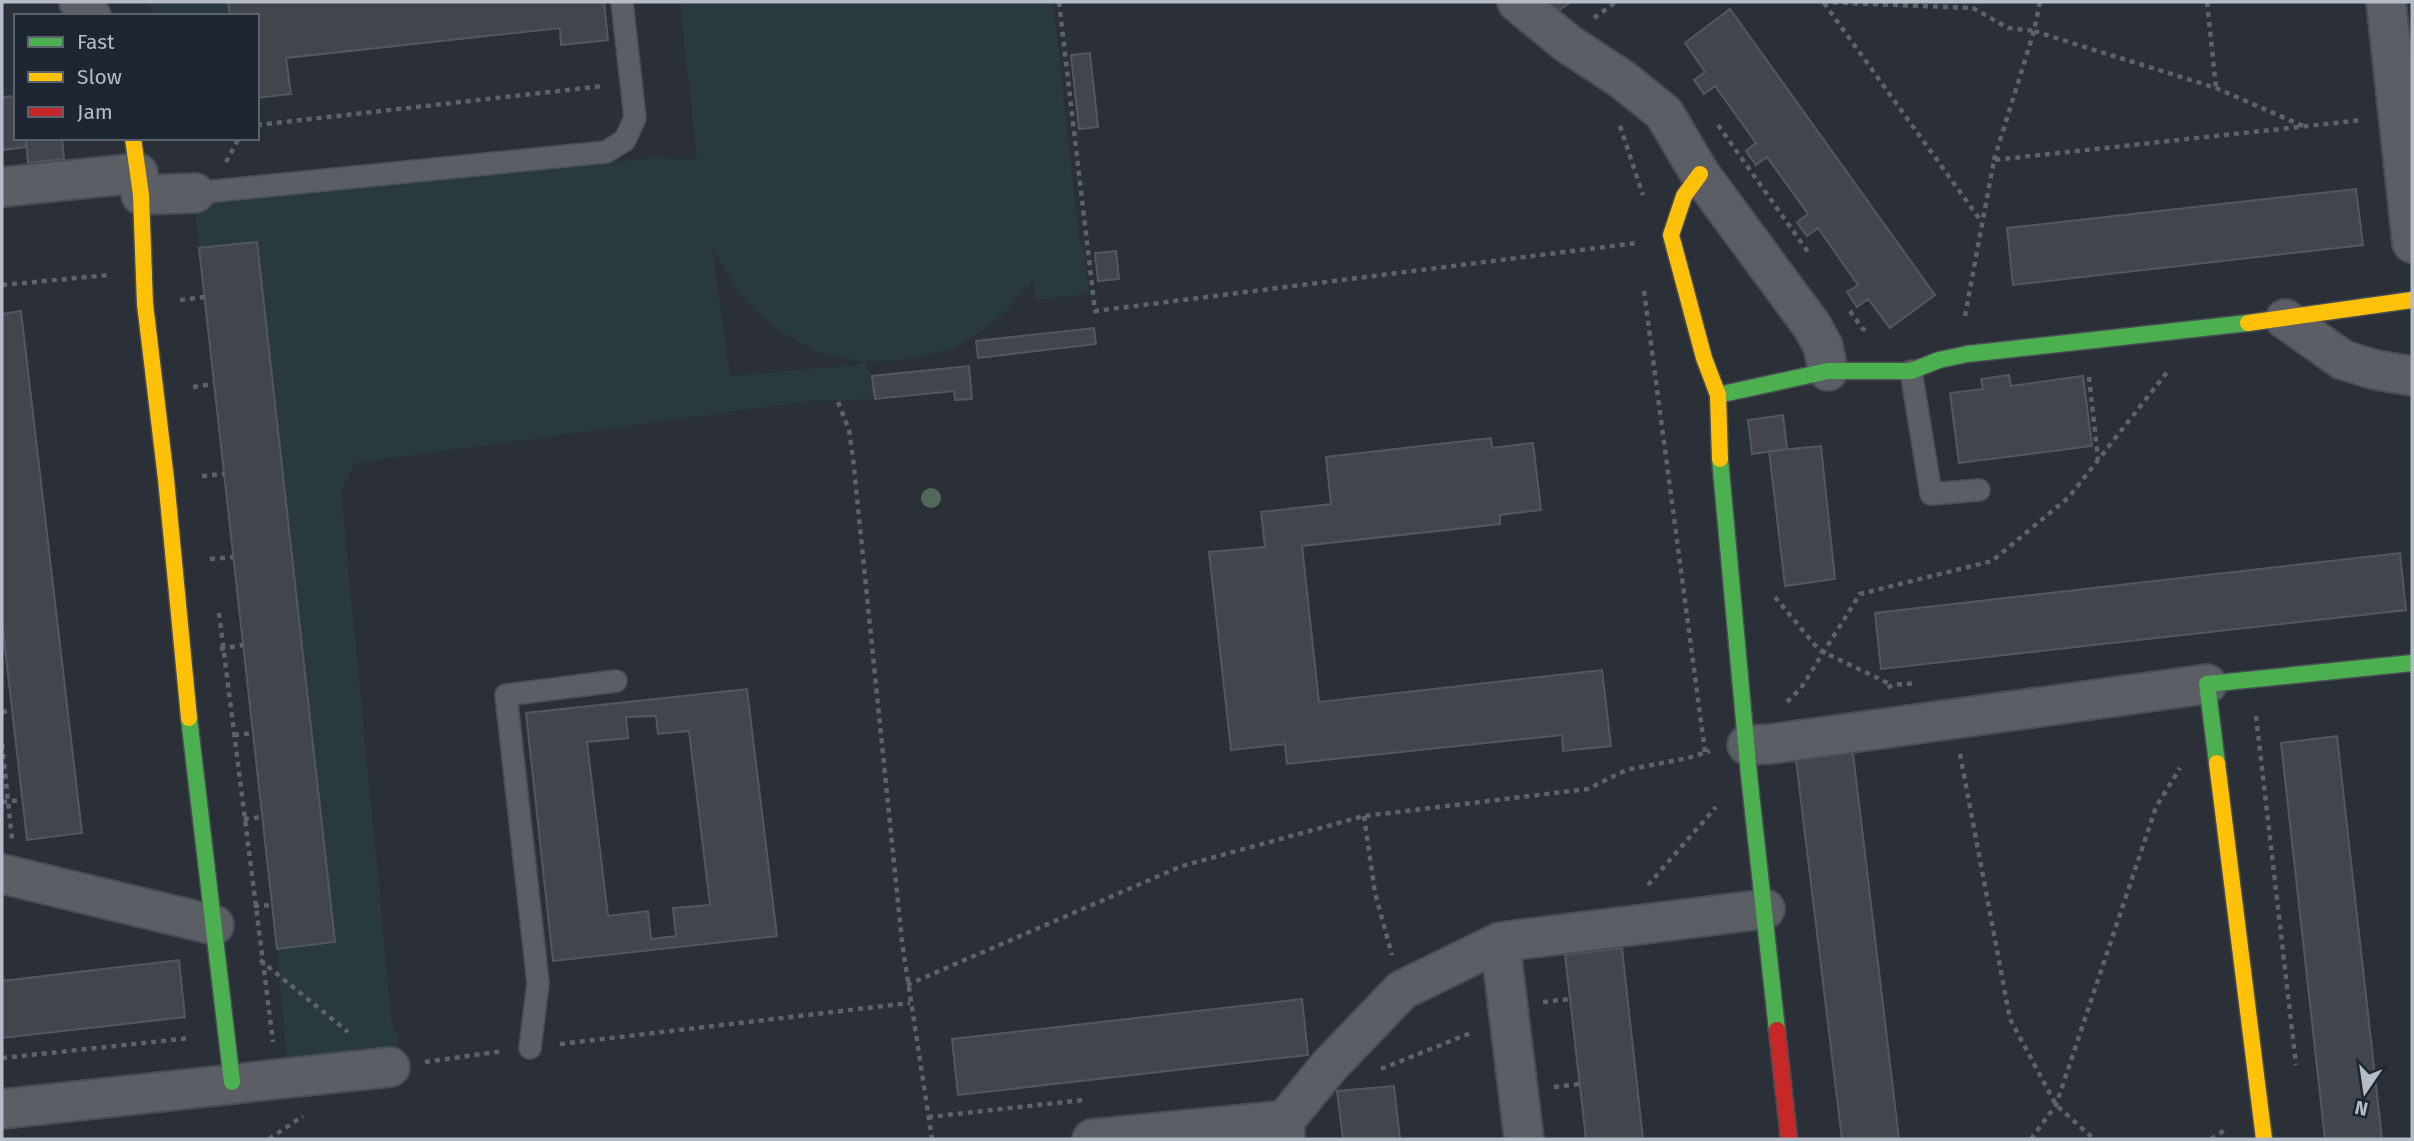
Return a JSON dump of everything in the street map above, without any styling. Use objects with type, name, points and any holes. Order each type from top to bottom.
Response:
[{"type":"street","points":[[1517,2],[1567,43],[1623,80],[1664,113],[1700,174],[1812,326],[1823,346],[1828,371]]},
{"type":"street","points":[[2386,2],[2412,243]]},
{"type":"street","points":[[137,169],[142,272],[168,493],[181,653],[232,1082]]},
{"type":"street","points":[[2,187],[137,169],[195,193]]},
{"type":"street","points":[[1700,174],[1684,195],[1671,235],[1704,358],[1718,395],[1717,438],[1789,1139]]},
{"type":"street","points":[[1718,395],[1828,371],[1911,371],[1939,360],[1967,354],[2285,319],[2412,300]]},
{"type":"street","points":[[2285,319],[2343,360],[2376,370],[2412,376]]},
{"type":"street","points":[[1748,760],[1771,744],[1953,719],[2209,700],[2251,680],[2412,663]]},
{"type":"street","points":[[2209,700],[2264,1139]]},
{"type":"street","points":[[9,876],[214,925]]},
{"type":"street","points":[[1092,1139],[1285,1130],[1330,1065],[1402,990],[1500,942],[1765,909]]},
{"type":"street","points":[[1500,942],[1524,1139]]},
{"type":"street","points":[[2,1109],[390,1067]]},
{"type":"lane","points":[[195,193],[606,152],[625,140],[635,118],[622,2]]},
{"type":"lane","points":[[1911,371],[1931,494],[1979,490]]},
{"type":"lane","points":[[530,1048],[538,983],[506,695],[616,681]]},
{"type":"path","points":[[1059,2],[1095,311],[1637,242]]},
{"type":"path","points":[[1823,2],[1973,8],[2008,28],[2034,31],[2216,88],[2304,126]]},
{"type":"path","points":[[1823,2],[1981,221]]},
{"type":"path","points":[[1967,354],[1965,309],[1981,221],[1994,160],[2034,31],[2040,2]]},
{"type":"path","points":[[2038,11],[2046,2]]},
{"type":"path","points":[[2207,2],[2216,88]]},
{"type":"path","points":[[259,125],[631,83]]},
{"type":"path","points":[[1994,160],[2399,116]]},
{"type":"path","points":[[1619,122],[1644,198]]},
{"type":"path","points":[[1639,256],[1637,242],[1641,232]]},
{"type":"path","points":[[2,285],[142,272]]},
{"type":"path","points":[[1643,284],[1705,752]]},
{"type":"path","points":[[183,287],[186,312]]},
{"type":"path","points":[[184,300],[204,297]]},
{"type":"path","points":[[1611,928],[1705,818],[1801,688],[1860,594],[1992,561],[2069,497],[2190,344],[2190,330]]},
{"type":"path","points":[[2085,341],[2098,460]]},
{"type":"path","points":[[193,374],[195,399]]},
{"type":"path","points":[[194,387],[214,384]]},
{"type":"path","points":[[838,402],[849,430],[853,458],[907,985],[932,1139]]},
{"type":"path","points":[[202,463],[204,476],[224,474]]},
{"type":"path","points":[[214,571],[213,558],[233,557]]},
{"type":"path","points":[[1775,597],[1819,650],[1892,685]]},
{"type":"path","points":[[218,610],[277,1078]]},
{"type":"path","points":[[222,648],[243,645]]},
{"type":"path","points":[[2251,680],[2297,1072]]},
{"type":"path","points":[[2031,1139],[2056,1105],[2156,807],[2209,700]]},
{"type":"path","points":[[2,712],[12,711]]},
{"type":"path","points":[[1953,719],[2010,1019],[2056,1105],[2094,1139]]},
{"type":"path","points":[[234,735],[253,733]]},
{"type":"path","points":[[2,744],[9,876]]},
{"type":"path","points":[[907,985],[1182,866],[1364,816],[1588,789],[1626,770],[1705,752],[1748,760]]},
{"type":"path","points":[[5,802],[22,800]]},
{"type":"path","points":[[1364,816],[1374,893],[1402,990]]},
{"type":"path","points":[[214,925],[262,961],[390,1067],[910,1003]]},
{"type":"path","points":[[1371,1072],[1509,1017]]},
{"type":"path","points":[[2,1058],[227,1034]]},
{"type":"shaded area","points":[[149,2],[228,2],[230,14],[152,14]]},
{"type":"shaded area","points":[[680,2],[1053,2],[1080,246],[1084,246],[1089,294],[1036,300],[1033,279],[998,319],[961,344],[918,357],[865,362],[872,376],[875,399],[810,401],[355,463],[341,491],[392,1023],[399,1036],[396,1054],[287,1062],[277,949],[335,942],[257,242],[199,248],[195,203],[653,158],[697,160]],"holes":[[[712,247],[739,295],[773,327],[817,352],[864,362],[858,365],[730,376]]]},
{"type":"building","points":[[228,2],[604,2],[608,40],[561,45],[560,28],[286,58],[291,94],[259,98],[259,14],[230,14]]},
{"type":"building","points":[[1549,2],[1571,2],[1556,12]]},
{"type":"building","points":[[1730,9],[1935,295],[1890,328],[1868,299],[1857,307],[1847,292],[1858,285],[1818,228],[1807,236],[1797,222],[1808,214],[1767,157],[1756,165],[1746,151],[1756,143],[1715,86],[1704,94],[1694,80],[1705,72],[1685,43]]},
{"type":"building","points":[[1090,53],[1098,127],[1079,129],[1071,55]]},
{"type":"building","points":[[14,96],[14,140],[26,140],[26,147],[2,150],[2,97]]},
{"type":"building","points":[[26,140],[62,140],[64,159],[28,163]]},
{"type":"building","points":[[2356,189],[2363,245],[2013,285],[2007,228]]},
{"type":"building","points":[[257,242],[335,942],[277,949],[199,248]]},
{"type":"building","points":[[1116,251],[1119,279],[1098,281],[1095,253]]},
{"type":"building","points":[[21,311],[82,833],[27,840],[2,622],[2,314]]},
{"type":"building","points":[[1094,328],[1096,344],[978,358],[976,341]]},
{"type":"building","points":[[969,366],[972,399],[955,400],[954,391],[875,399],[872,376]]},
{"type":"building","points":[[2009,375],[2011,386],[2083,376],[2092,446],[1959,463],[1950,393],[1983,389],[1981,379]]},
{"type":"building","points":[[1783,415],[1787,449],[1752,454],[1748,420]]},
{"type":"building","points":[[1491,438],[1492,448],[1533,443],[1541,510],[1500,515],[1500,524],[1302,546],[1319,702],[1602,670],[1611,746],[1563,751],[1562,735],[1287,764],[1285,744],[1231,750],[1209,552],[1265,547],[1261,512],[1331,504],[1326,457]]},
{"type":"building","points":[[1821,446],[1835,579],[1785,586],[1769,451]]},
{"type":"building","points":[[2400,553],[2406,610],[1881,669],[1875,613]]},
{"type":"building","points":[[747,689],[777,936],[553,961],[526,713]],"holes":[[[656,716],[658,734],[689,731],[710,905],[673,908],[676,936],[651,939],[648,911],[608,916],[587,742],[628,738],[626,717]]]},
{"type":"building","points":[[2337,736],[2382,1139],[2325,1139],[2281,743]]},
{"type":"building","points":[[1853,753],[1899,1139],[1842,1139],[1796,760]]},
{"type":"building","points":[[1622,948],[1643,1139],[1586,1139],[1565,955]]},
{"type":"building","points":[[179,960],[185,1017],[2,1038],[2,981]]},
{"type":"building","points":[[1302,999],[1308,1055],[958,1095],[952,1039]]},
{"type":"building","points":[[1394,1086],[1400,1139],[1343,1139],[1337,1091]]},
{"type":"traffic: fast","points":[[1718,395],[1828,371],[1911,371],[1939,360],[1967,354],[2248,323]]},
{"type":"traffic: fast","points":[[1720,459],[1749,775],[1777,1030]]},
{"type":"traffic: fast","points":[[2217,763],[2207,684],[2412,663]]},
{"type":"traffic: fast","points":[[189,718],[232,1082]]},
{"type":"traffic: slow","points":[[133,140],[141,195],[145,304],[166,479],[189,718]]},
{"type":"traffic: slow","points":[[1700,174],[1684,196],[1671,235],[1704,358],[1718,395],[1720,459]]},
{"type":"traffic: slow","points":[[2248,323],[2412,300]]},
{"type":"traffic: slow","points":[[2217,763],[2264,1139]]},
{"type":"traffic: jam","points":[[1777,1030],[1789,1139]]}]
